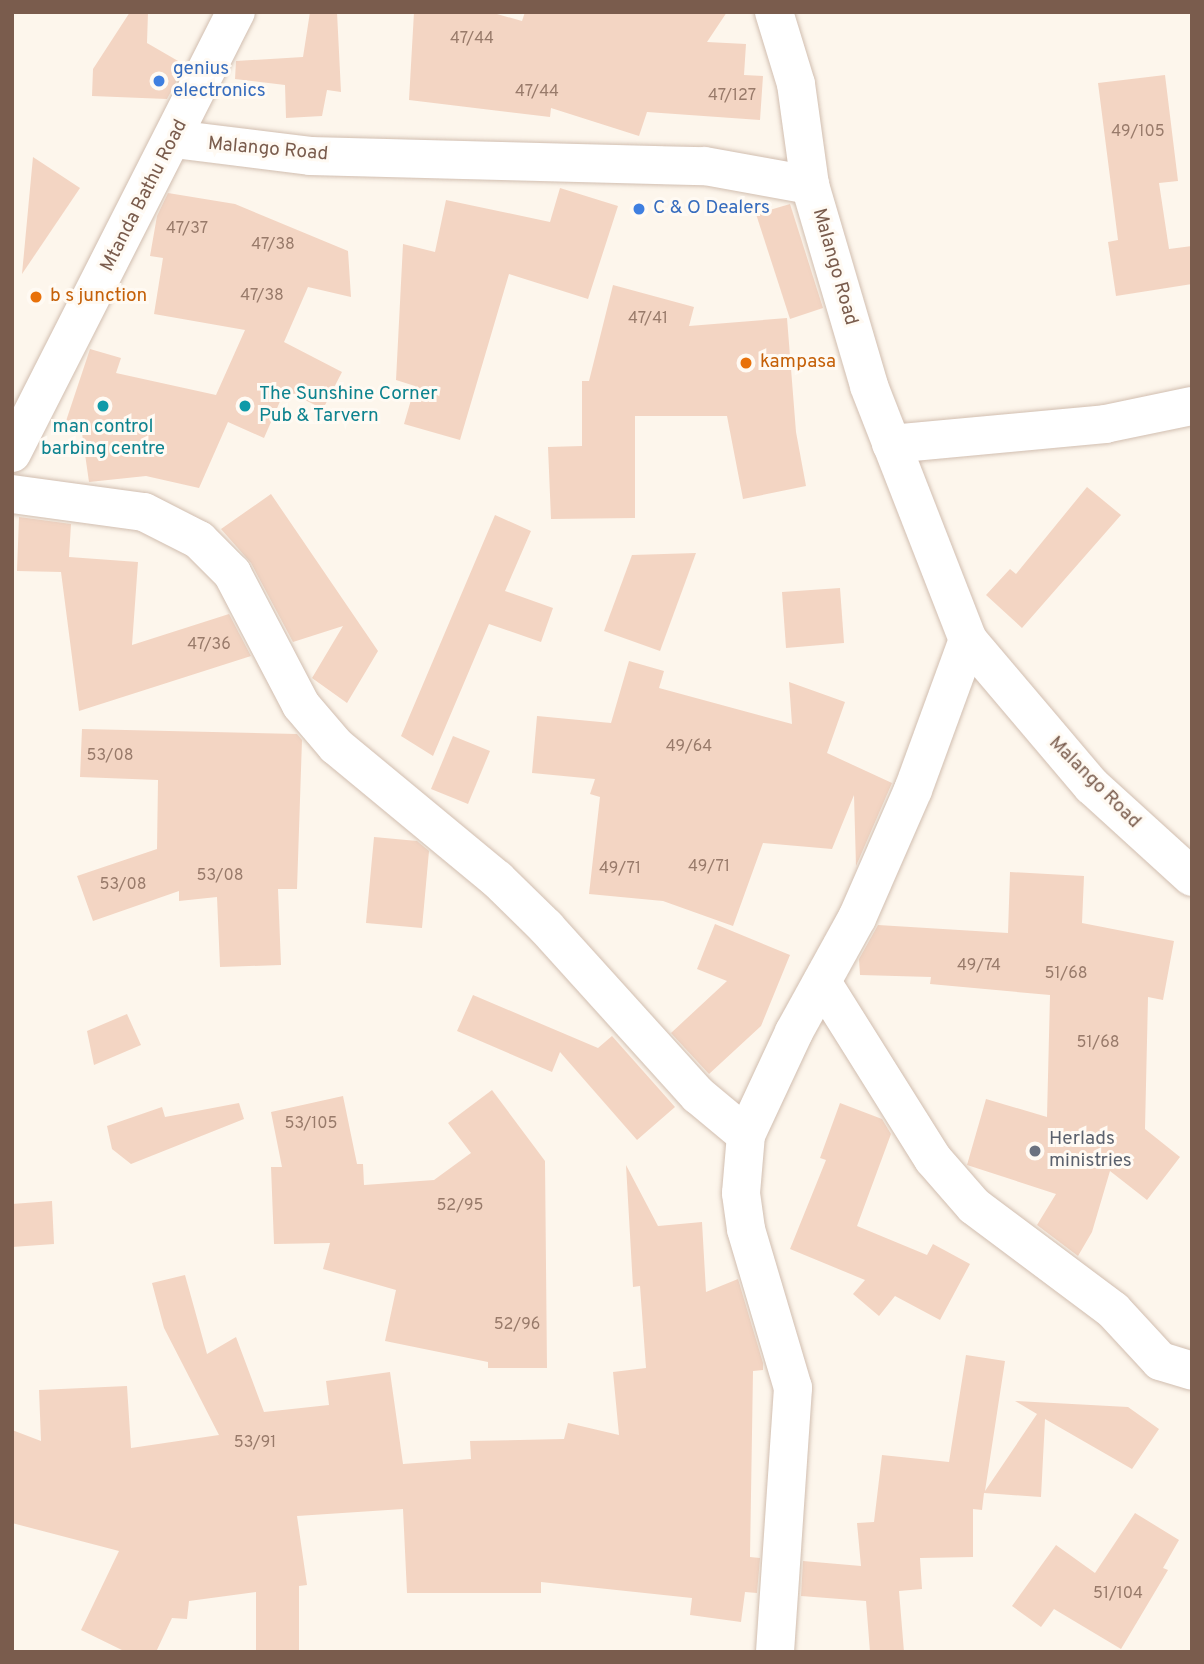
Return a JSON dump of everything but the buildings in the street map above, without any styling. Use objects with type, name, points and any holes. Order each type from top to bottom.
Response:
[{"type":"street","name":"Mtanda Bathu Road","points":[[12,453],[174,139],[236,12]]},
{"type":"street","points":[[774,12],[796,84],[810,185]]},
{"type":"street","name":"Malango Road","points":[[174,139],[310,156],[705,166],[810,185],[869,386],[968,640],[1092,786],[1192,877]]},
{"type":"street","points":[[891,444],[1105,424],[1192,406]]},
{"type":"street","points":[[12,494],[144,512],[199,540],[232,573],[301,705],[336,746],[497,879],[546,927],[698,1095],[746,1135]]},
{"type":"street","points":[[775,1652],[793,1388],[790,1366],[746,1228],[741,1193],[746,1135],[857,918],[913,790],[968,640]]},
{"type":"street","points":[[822,982],[933,1159],[974,1206],[1112,1310],[1160,1361],[1192,1371]]},
{"type":"place","name":"genius electronics","points":[[159,81]]},
{"type":"place","name":"C & O Dealers","points":[[639,209]]},
{"type":"place","name":"b s junction","points":[[36,297]]},
{"type":"place","name":"kampasa","points":[[746,363]]},
{"type":"place","name":"man control barbing centre","points":[[103,406]]},
{"type":"place","name":"The Sunshine Corner Pub & Tarvern","points":[[245,406]]},
{"type":"place","name":"Herlads ministries","points":[[1035,1151]]}]
